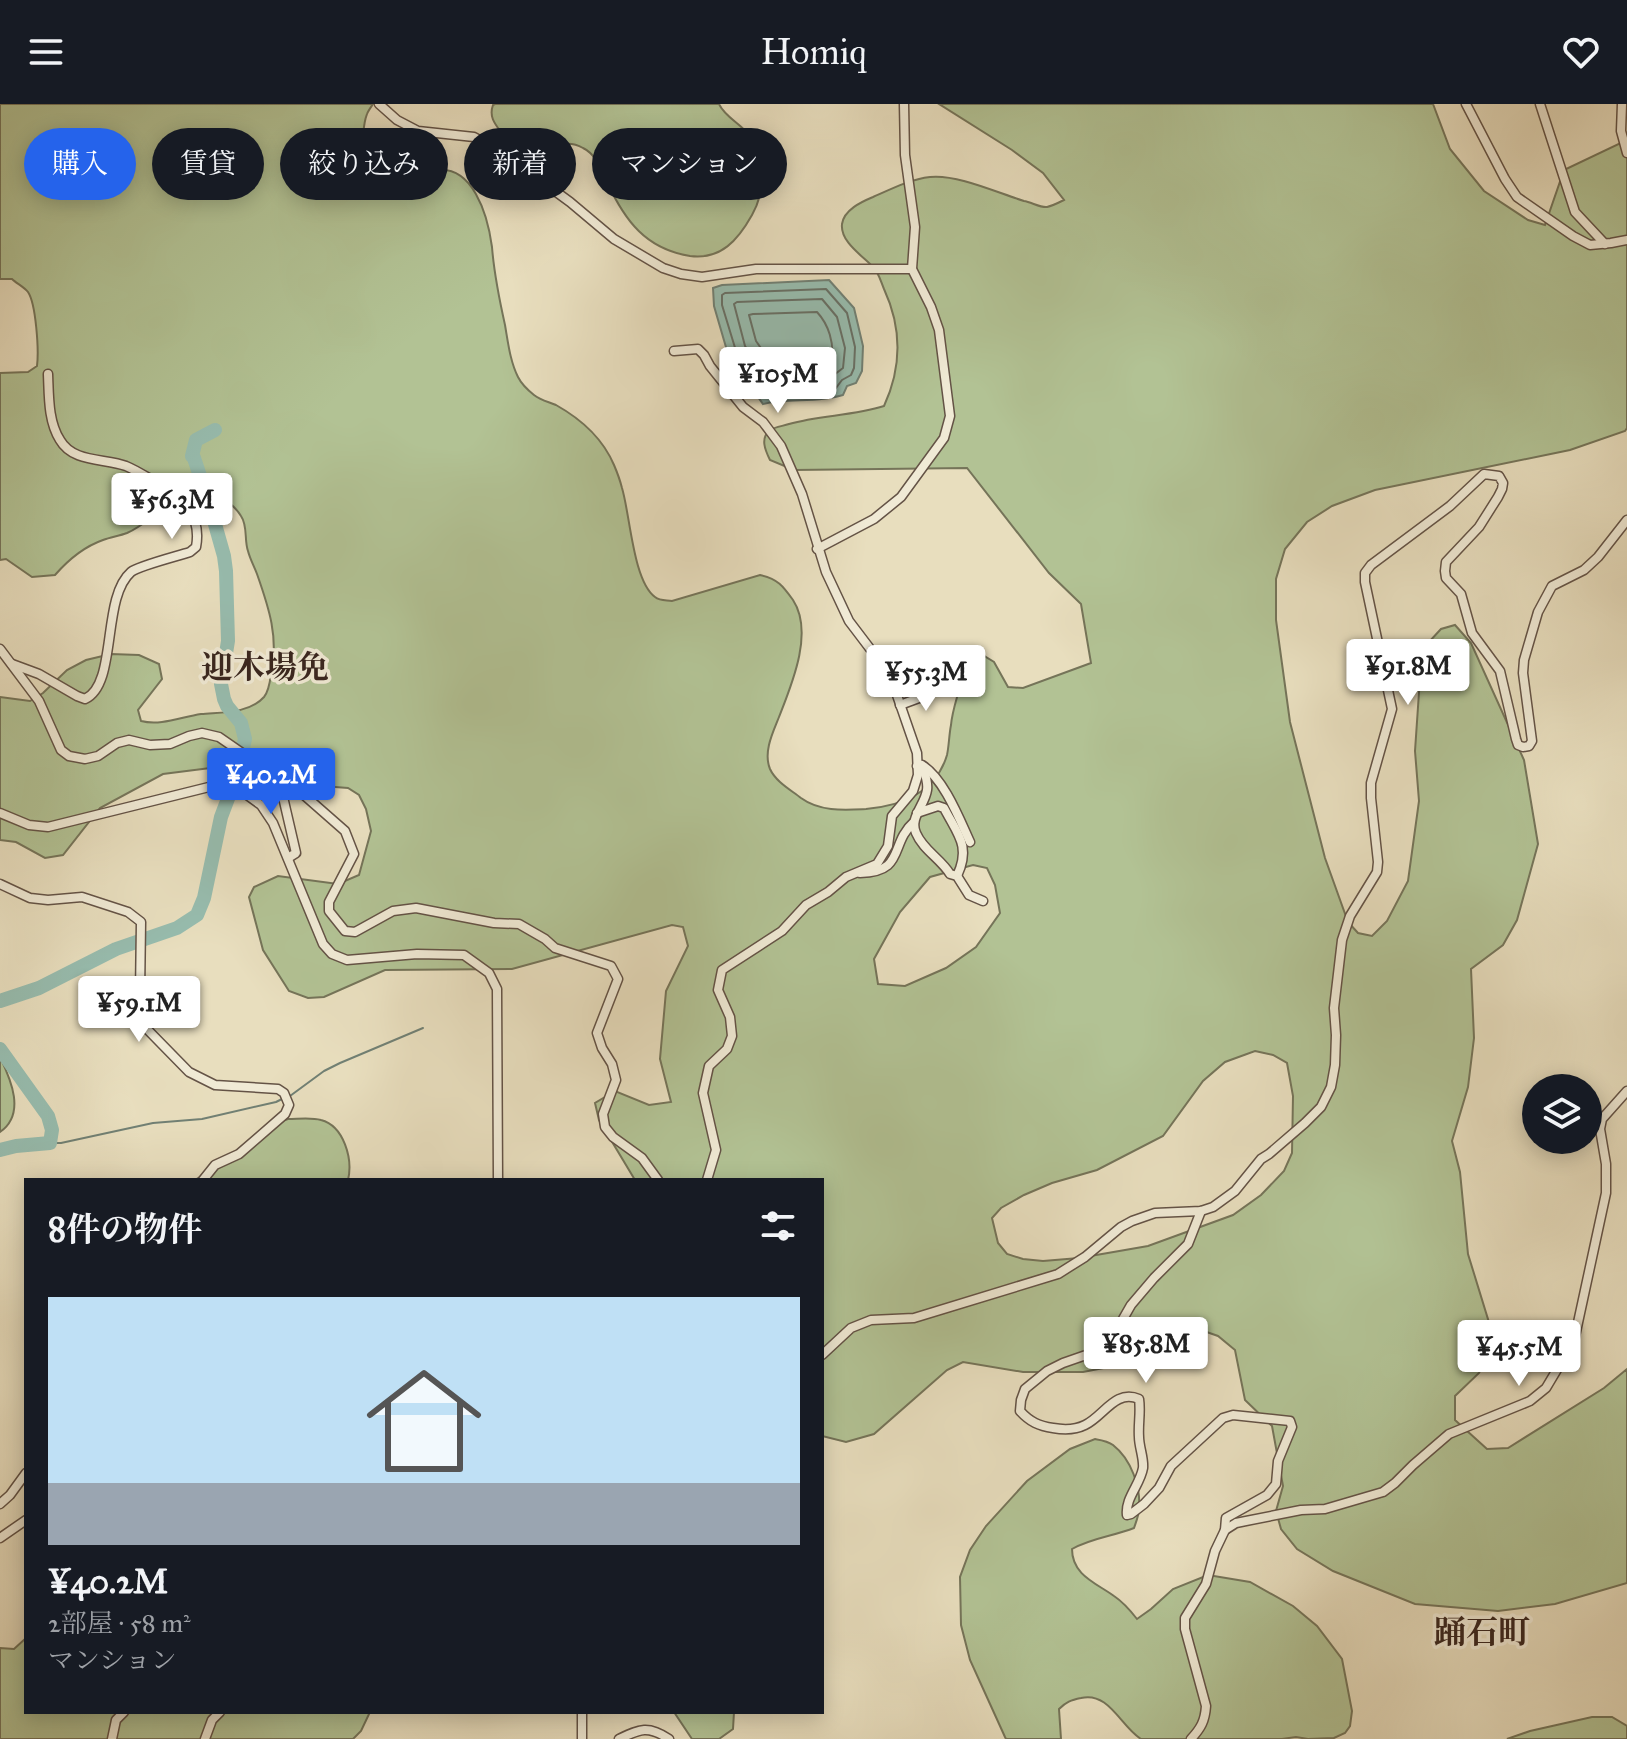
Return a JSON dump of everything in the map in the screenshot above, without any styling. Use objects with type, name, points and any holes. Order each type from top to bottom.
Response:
[{"type":"street","points":[[379,104],[397,120],[418,131],[474,137],[503,153],[614,239],[663,268],[681,274],[702,277],[756,269],[912,269]]},
{"type":"street","points":[[817,549],[874,519],[901,497],[944,438],[950,416],[939,330],[912,269],[915,227],[905,155],[904,104]]},
{"type":"street","points":[[1466,104],[1517,197],[1590,245],[1627,240]]},
{"type":"street","points":[[1540,104],[1575,212],[1605,244]]},
{"type":"street","points":[[1622,104],[1621,131],[1627,153]]},
{"type":"street","points":[[674,351],[698,349],[743,407],[763,422],[781,446],[802,494],[817,549],[849,621],[890,675],[917,753],[918,775],[913,791],[892,816],[888,846],[877,864],[846,877],[806,905],[782,931],[722,970],[718,990],[730,1017],[732,1036],[727,1049],[709,1066],[703,1093],[716,1150],[708,1178]]},
{"type":"street","points":[[11,664],[39,674],[77,696],[85,699],[92,696],[98,687],[115,602],[124,579],[133,569],[190,552],[196,547],[198,536],[190,510],[181,498],[125,465],[78,456],[66,448],[60,440],[49,406],[48,374]]},
{"type":"street","points":[[824,1353],[851,1328],[871,1320],[914,1318],[1058,1274],[1132,1221],[1155,1213],[1201,1211],[1224,1200],[1261,1159],[1321,1107],[1331,1087],[1335,1050],[1334,1008],[1342,940],[1350,916],[1377,872],[1371,783],[1392,709],[1365,573],[1371,565],[1450,506],[1484,474],[1499,476],[1502,489],[1479,527],[1446,562],[1445,571],[1446,578],[1461,594],[1472,633],[1500,671],[1518,745],[1529,746],[1532,741],[1523,673],[1538,612],[1552,586],[1584,570],[1627,520]]},
{"type":"street","points":[[0,649],[39,701],[61,750],[69,756],[85,759],[129,740],[150,745],[170,744],[202,733],[219,737],[280,784],[296,788],[345,831],[352,845],[354,854],[329,902],[329,911],[345,931],[355,932],[393,911],[416,908],[494,923],[519,924],[555,948],[611,966],[618,979],[597,1033],[616,1080],[603,1114],[605,1127],[613,1137],[642,1158],[657,1178]]},
{"type":"street","points":[[900,705],[935,689]]},
{"type":"street","points":[[917,766],[923,765],[932,773],[949,798],[970,842]]},
{"type":"street","points":[[855,873],[875,873],[890,865],[897,854],[927,791],[924,771],[917,766]]},
{"type":"street","points":[[280,784],[296,853],[288,858]]},
{"type":"street","points":[[0,813],[29,825],[48,827],[217,785],[243,792],[261,805],[273,823],[323,944],[332,954],[347,960],[417,954],[464,955],[489,973],[497,989],[498,1178]]},
{"type":"street","points":[[916,818],[938,806],[944,808],[964,848],[963,863],[957,876]]},
{"type":"street","points":[[916,818],[915,831],[923,844],[950,874],[957,876],[969,895],[983,901]]},
{"type":"street","points":[[0,884],[30,898],[82,897],[128,912],[141,922],[142,1024],[189,1072],[215,1085],[278,1089],[284,1093],[289,1105],[285,1114],[239,1154],[215,1165],[205,1178]]},
{"type":"street","points":[[1225,1530],[1236,1523],[1301,1510],[1325,1509],[1383,1492],[1449,1434],[1530,1401],[1546,1388],[1574,1341],[1606,1193],[1606,1164],[1600,1129],[1602,1119],[1627,1091]]},
{"type":"street","points":[[1191,1739],[1202,1727],[1206,1706],[1185,1629],[1185,1618],[1206,1584],[1215,1551],[1225,1530],[1226,1518],[1267,1495],[1276,1484],[1278,1461],[1292,1427],[1290,1421],[1233,1415],[1223,1418],[1171,1466],[1159,1488],[1144,1504],[1127,1515],[1125,1511],[1143,1468],[1139,1399],[1130,1395],[1116,1400],[1090,1423],[1069,1430],[1036,1425],[1020,1411],[1025,1389],[1047,1371],[1104,1344],[1131,1305],[1188,1244],[1201,1211]]},
{"type":"street","points":[[0,1504],[24,1476]]},
{"type":"street","points":[[0,1538],[24,1521]]},
{"type":"street","points":[[112,1739],[116,1720],[122,1714]]},
{"type":"street","points":[[205,1739],[212,1720],[218,1714]]},
{"type":"street","points":[[582,1714],[582,1739]]},
{"type":"street","points":[[619,1739],[638,1730],[653,1729],[669,1739]]},
{"type":"shaded area","points":[[0,104],[373,104],[367,113],[364,128],[280,128],[280,200],[448,200],[448,171],[464,179],[464,200],[479,200],[487,221],[515,371],[534,395],[556,405],[582,423],[609,456],[621,485],[637,562],[648,589],[661,600],[672,601],[760,575],[780,584],[793,600],[802,627],[795,674],[770,742],[770,769],[780,782],[808,803],[833,809],[866,809],[905,800],[935,779],[947,755],[953,712],[964,675],[969,665],[981,654],[994,662],[1008,687],[1023,688],[1091,663],[1081,604],[1049,573],[967,468],[794,470],[770,460],[765,448],[765,437],[772,429],[884,406],[890,391],[898,348],[894,318],[877,272],[853,248],[842,231],[843,219],[850,211],[863,201],[930,177],[965,181],[1042,207],[1064,200],[1043,173],[939,104],[1433,104],[1450,149],[1484,191],[1528,220],[1545,225],[1564,170],[1623,142],[1627,137],[1625,431],[1570,450],[1375,490],[1332,506],[1307,522],[1285,549],[1276,579],[1276,620],[1290,722],[1325,858],[1348,922],[1358,933],[1372,936],[1387,921],[1408,881],[1419,801],[1415,751],[1421,663],[1428,643],[1441,629],[1455,625],[1471,643],[1524,760],[1538,844],[1517,920],[1503,945],[1471,969],[1474,1038],[1468,1087],[1452,1141],[1460,1172],[1468,1254],[1491,1329],[1491,1350],[1479,1373],[1455,1396],[1455,1420],[1487,1449],[1508,1448],[1604,1388],[1627,1369],[1627,1583],[1555,1604],[1498,1611],[1415,1604],[1333,1571],[1297,1549],[1281,1529],[1276,1511],[1283,1486],[1272,1426],[1245,1400],[1235,1350],[1218,1336],[1201,1330],[1163,1340],[1124,1364],[1083,1372],[1023,1372],[963,1362],[947,1370],[874,1434],[846,1442],[824,1436],[824,1178],[634,1178],[599,1120],[595,1103],[615,1091],[649,1105],[671,1102],[660,1059],[666,991],[688,946],[683,927],[672,925],[512,969],[385,970],[324,997],[308,998],[289,991],[263,950],[249,897],[254,887],[278,876],[338,884],[359,875],[371,831],[359,795],[348,788],[309,785],[234,765],[163,774],[100,808],[63,855],[45,858],[16,842],[0,840],[0,697],[30,701],[67,670],[86,660],[111,654],[139,655],[159,664],[162,679],[138,710],[141,721],[164,722],[234,711],[251,707],[266,695],[274,648],[269,611],[248,551],[243,520],[232,506],[213,495],[188,495],[177,500],[137,528],[83,550],[55,575],[32,577],[6,559],[0,560],[0,373],[28,372],[37,366],[35,316],[28,292],[12,279],[0,279]],"holes":[[[973,865],[987,868],[995,885],[1000,913],[976,947],[946,968],[905,986],[878,984],[874,959],[900,912],[930,877]],[[1255,1051],[1273,1055],[1287,1063],[1293,1096],[1292,1153],[1284,1171],[1261,1195],[1233,1215],[1148,1246],[1079,1258],[1023,1259],[1007,1254],[998,1243],[992,1218],[1001,1208],[1052,1183],[1097,1170],[1163,1136],[1203,1081],[1225,1062]]]},
{"type":"shaded area","points":[[719,104],[743,128],[592,128],[592,154],[576,145],[576,128],[498,128],[493,119],[493,105]]},
{"type":"shaded area","points":[[616,200],[758,200],[734,240],[720,251],[701,256],[675,252],[649,240]]},
{"type":"shaded area","points":[[0,1057],[12,1086],[14,1106],[13,1116],[0,1132]]},
{"type":"shaded area","points":[[309,1118],[329,1123],[345,1144],[348,1178],[198,1178],[238,1154],[270,1125],[288,1119]]},
{"type":"shaded area","points":[[1095,1439],[1113,1445],[1130,1466],[1138,1492],[1139,1511],[1134,1528],[1072,1549],[1081,1572],[1120,1601],[1137,1619],[1173,1589],[1208,1575],[1250,1582],[1293,1606],[1317,1626],[1342,1659],[1352,1711],[1350,1726],[1345,1733],[1334,1738],[1308,1739],[1141,1739],[1107,1705],[1091,1697],[1071,1701],[1059,1709],[1061,1739],[1006,1739],[970,1660],[961,1625],[960,1577],[970,1550],[986,1526],[1027,1481],[1070,1449]]},
{"type":"shaded area","points":[[24,1640],[24,1714],[369,1714],[361,1731],[353,1739],[0,1739],[0,1648],[14,1649]]},
{"type":"shaded area","points":[[675,1714],[734,1714],[733,1729],[719,1739],[692,1739]]},
{"type":"shaded area","points":[[1592,1717],[1612,1717],[1627,1726],[1627,1739],[1507,1739],[1530,1731]]},
{"type":"water","points":[[829,280],[854,308],[863,346],[862,371],[856,383],[847,386],[843,395],[763,404],[728,354],[714,306],[713,288]]},
{"type":"waterway","points":[[0,1001],[39,988],[116,949],[177,928],[197,915],[204,898],[221,817],[235,780],[245,739],[241,723],[227,706],[221,684],[228,641],[226,571],[209,503],[192,456],[196,440],[215,430]]},
{"type":"waterway","points":[[290,1096],[324,1071],[423,1028]]},
{"type":"waterway","points":[[0,1049],[48,1116],[52,1130],[50,1143],[0,1150]]},
{"type":"waterway","points":[[50,1143],[153,1123],[202,1119],[284,1098]]},
{"type":"district","name":"迎木場免","points":[[265,667]]},
{"type":"district","name":"踊石町","points":[[1482,1632]]}]
